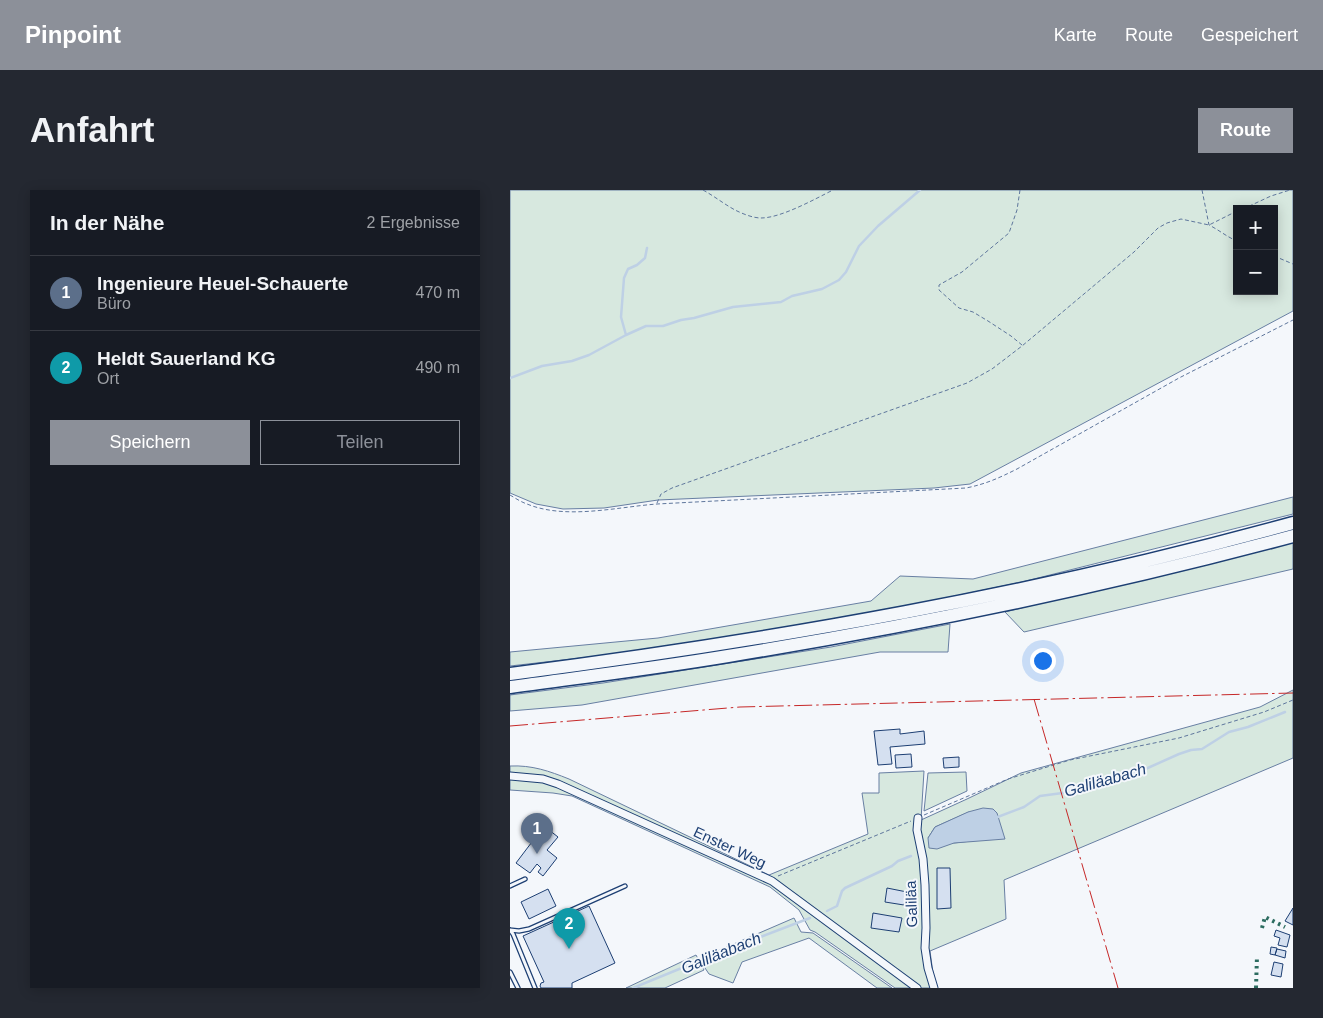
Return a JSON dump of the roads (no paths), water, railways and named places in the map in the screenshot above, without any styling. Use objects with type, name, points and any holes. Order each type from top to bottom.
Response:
[{"type":"highway","points":[[510,674],[724,644],[927,608],[1156,559],[1293,523]]},
{"type":"highway","points":[[510,687],[726,657],[929,621],[1159,571],[1293,536]]},
{"type":"street","name":"Enster Weg","points":[[510,776],[543,779],[558,784],[772,881],[916,988]]},
{"type":"street","name":"Galiläa","points":[[918,818],[917,830],[925,885],[925,948],[934,988]]},
{"type":"lane","points":[[510,886],[525,879]]},
{"type":"lane","points":[[510,930],[529,929],[625,886]]},
{"type":"lane","points":[[510,930],[535,988]]},
{"type":"lane","points":[[510,972],[518,988]]},
{"type":"water","points":[[983,808],[993,809],[997,813],[1005,839],[954,843],[937,849],[929,848],[928,838],[935,827],[968,812]]},
{"type":"waterway","points":[[510,378],[542,366],[572,361],[589,355],[646,326],[663,326],[733,307],[781,302],[792,296],[822,289],[839,280],[846,272],[859,246],[878,226],[920,190]]},
{"type":"waterway","points":[[626,335],[621,317],[624,278],[628,269],[637,265],[645,258],[647,248]]},
{"type":"waterway","name":"Galiläabach","points":[[995,818],[1024,807],[1040,796],[1070,792],[1098,780],[1112,780],[1141,771],[1179,754],[1202,749],[1229,732],[1248,727],[1285,712]]},
{"type":"waterway","name":"Galiläabach","points":[[827,911],[837,906],[842,891],[845,888],[911,856]]},
{"type":"waterway","name":"Galiläabach","points":[[633,988],[810,918]]},
{"type":"place","name":"Ingenieure Heuel-Schauerte","points":[[537,854]]},
{"type":"place","name":"Heldt Sauerland KG","points":[[569,949]]}]
